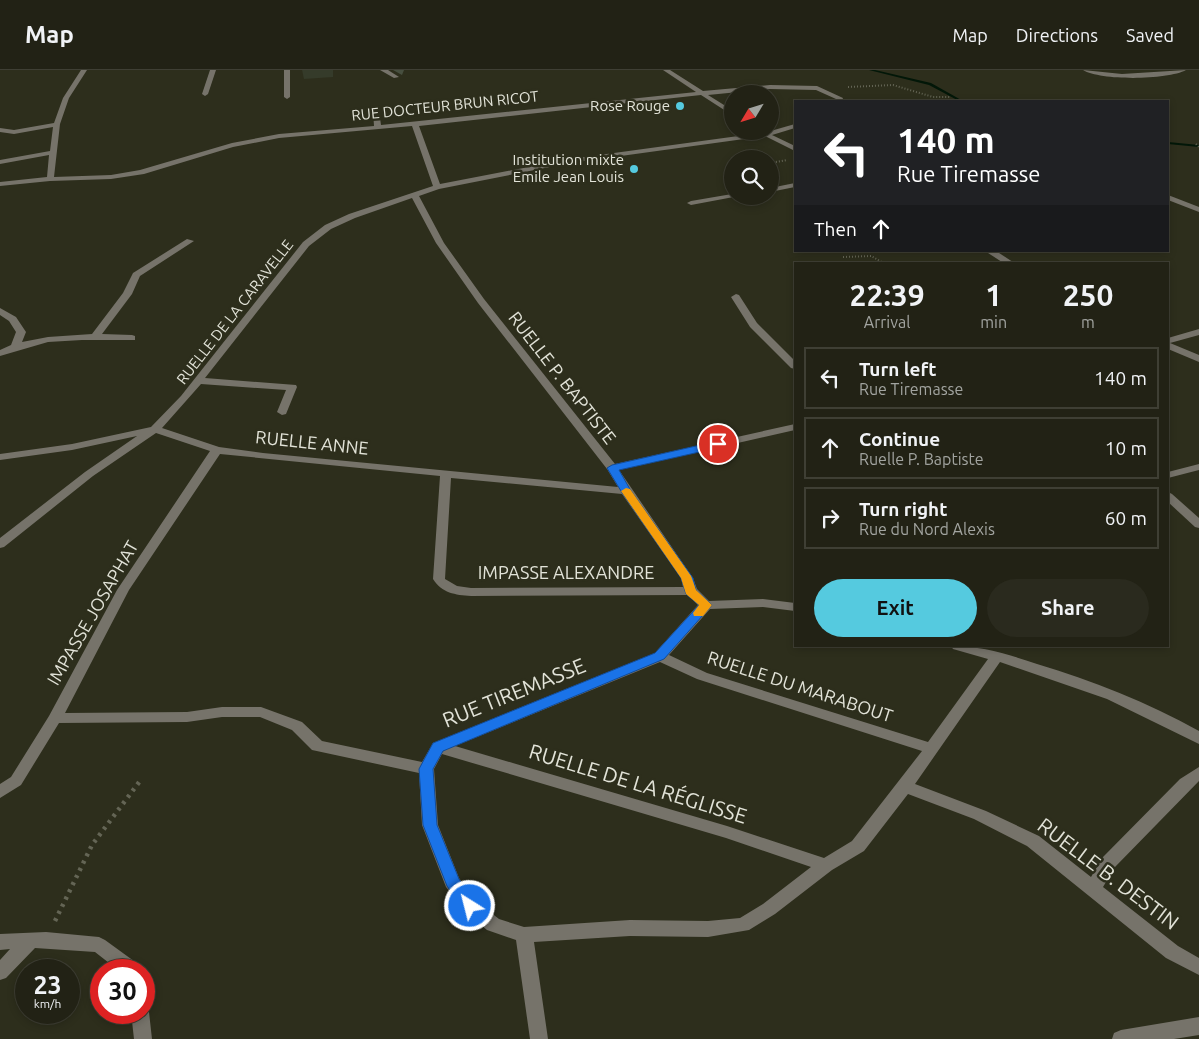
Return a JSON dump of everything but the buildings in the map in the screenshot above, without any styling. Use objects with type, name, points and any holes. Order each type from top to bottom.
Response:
[{"type":"street","points":[[50,179],[57,124],[66,98],[84,70]]},
{"type":"street","points":[[205,94],[212,70]]},
{"type":"street","points":[[286,70],[287,97]]},
{"type":"street","points":[[383,70],[396,77]]},
{"type":"street","points":[[666,70],[724,108]]},
{"type":"street","points":[[1086,70],[1101,75],[1126,78],[1183,70]]},
{"type":"street","name":"RUE DOCTEUR BRUN RICOT","points":[[0,184],[50,179],[111,177],[141,172],[241,143],[279,136],[415,124],[700,93],[770,86],[817,88],[841,99],[840,100]]},
{"type":"street","points":[[376,111],[378,119],[376,124],[378,126]]},
{"type":"street","points":[[0,130],[14,132],[57,124]]},
{"type":"street","points":[[415,124],[436,188]]},
{"type":"street","points":[[779,130],[794,126]]},
{"type":"street","name":"RUELLE DE LA CARAVELLE","points":[[0,544],[88,474],[155,429],[199,381],[306,244],[328,227],[352,216],[436,188],[570,161],[724,139]]},
{"type":"street","points":[[778,140],[794,148]]},
{"type":"street","points":[[0,162],[54,152]]},
{"type":"street","points":[[779,188],[794,185]]},
{"type":"street","name":"RUELLE P. BAPTISTE","points":[[415,196],[440,243],[482,301],[612,468],[689,585]]},
{"type":"street","points":[[1169,197],[1199,210]]},
{"type":"street","points":[[691,204],[724,198]]},
{"type":"street","points":[[95,336],[127,294],[136,275],[190,241]]},
{"type":"street","points":[[991,252],[1008,262]]},
{"type":"street","points":[[736,297],[739,305],[767,341],[794,365]]},
{"type":"street","points":[[0,310],[13,319],[21,332],[16,346]]},
{"type":"street","points":[[1169,341],[1199,332]]},
{"type":"street","points":[[0,352],[16,346],[95,336],[132,338]]},
{"type":"street","points":[[1169,346],[1199,359]]},
{"type":"street","points":[[199,381],[292,386],[282,412]]},
{"type":"street","points":[[612,468],[794,428]]},
{"type":"street","points":[[0,457],[72,447],[155,429]]},
{"type":"street","name":"RUELLE ANNE","points":[[155,429],[216,450],[626,491]]},
{"type":"street","name":"IMPASSE JOSAPHAT","points":[[0,792],[16,781],[55,718],[123,590],[216,450]]},
{"type":"street","points":[[1169,475],[1199,467]]},
{"type":"street","name":"IMPASSE ALEXANDRE","points":[[446,473],[439,579],[444,586],[453,591],[689,585]]},
{"type":"street","points":[[1169,497],[1199,524]]},
{"type":"street","points":[[689,585],[706,605],[763,604],[794,607]]},
{"type":"street","name":"RUE TIREMASSE","points":[[426,769],[438,747],[660,656],[706,605]]},
{"type":"street","points":[[962,647],[1064,676],[1123,701],[1199,738]]},
{"type":"street","name":"RUELLE DU MARABOUT","points":[[660,656],[702,676],[930,748]]},
{"type":"street","points":[[55,718],[187,717],[222,712],[261,712],[297,726],[317,746],[426,769],[430,825],[452,882],[470,906],[494,925],[524,935],[630,928],[708,929],[744,924],[769,909],[826,865],[858,846],[905,786],[930,748],[958,714],[997,657]]},
{"type":"street","name":"RUELLE DE LA RÉGLISSE","points":[[438,747],[727,832],[826,865]]},
{"type":"street","points":[[1093,889],[1110,862],[1173,796],[1199,773]]},
{"type":"street","name":"RUELLE B. DESTIN","points":[[905,786],[980,815],[1033,841],[1172,952],[1199,968]]},
{"type":"street","points":[[524,935],[539,1039]]},
{"type":"street","points":[[0,942],[39,940],[99,945],[117,959]]},
{"type":"street","points":[[0,972],[39,940]]},
{"type":"street","points":[[141,1024],[143,1039]]},
{"type":"street","points":[[1121,1039],[1199,1026]]},
{"type":"path","points":[[817,88],[893,85],[933,97],[950,97]]},
{"type":"path","points":[[1196,144],[1199,147]]},
{"type":"path","points":[[779,162],[794,159]]},
{"type":"path","points":[[843,257],[871,256],[882,262]]},
{"type":"path","points":[[39,940],[92,845],[140,781]]},
{"type":"waterway","points":[[871,70],[930,84],[959,100]]},
{"type":"waterway","points":[[1169,143],[1199,146]]},
{"type":"slow traffic","points":[[626,491],[687,578],[690,591],[706,605],[699,613]]},
{"type":"place","name":"Rose Rouge","points":[[680,106]]},
{"type":"place","name":"Institution mixte Emile Jean Louis","points":[[634,169]]},
{"type":"route","points":[[470,906],[452,882],[430,825],[426,769],[438,747],[660,656],[681,634],[706,605],[690,591],[687,578],[612,468],[718,444]]}]
